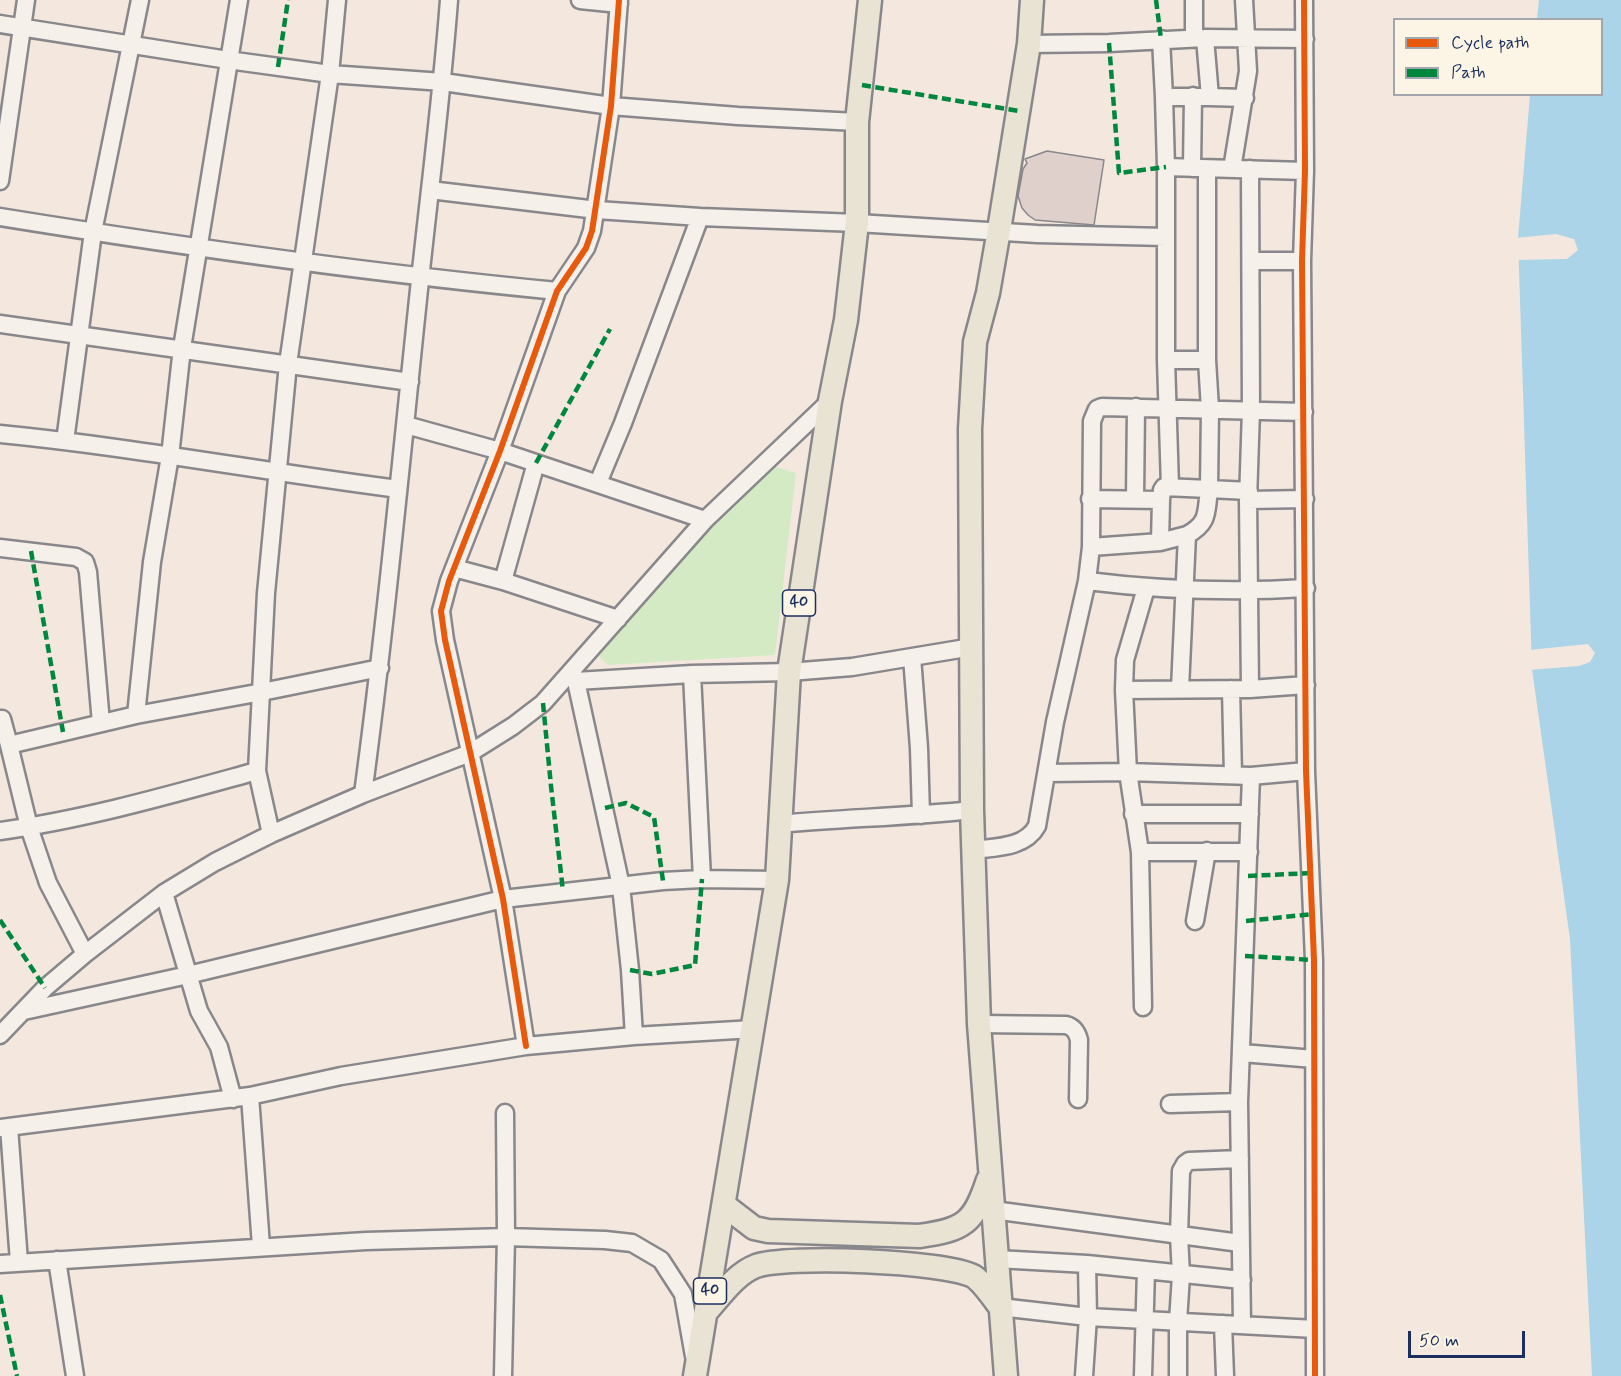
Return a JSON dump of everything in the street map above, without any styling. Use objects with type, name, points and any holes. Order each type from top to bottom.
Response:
[{"type":"highway","name":"40","points":[[696,1372],[777,880],[789,672],[830,400],[846,320],[857,223],[857,122],[870,0]]},
{"type":"highway","points":[[1005,1376],[979,1024],[972,810],[970,429],[975,353],[999,230],[1029,44],[1032,0]]},
{"type":"highway","points":[[724,1205],[754,1228],[768,1231],[919,1236],[941,1233],[963,1226],[980,1206],[991,1170]]},
{"type":"highway","points":[[706,1312],[737,1279],[756,1266],[801,1260],[947,1268],[975,1277],[1000,1307]]},
{"type":"street","points":[[0,182],[4,124],[26,0]]},
{"type":"street","points":[[65,441],[93,232],[140,0]]},
{"type":"street","points":[[136,715],[152,562],[170,456],[182,348],[239,0]]},
{"type":"street","points":[[271,834],[257,771],[266,593],[288,364],[330,74],[337,0]]},
{"type":"street","points":[[363,794],[380,668],[420,278],[443,82],[449,0]]},
{"type":"street","points":[[526,1047],[503,899],[441,618],[454,568],[500,451],[557,291],[586,249],[597,210],[611,106],[619,2],[580,0]]},
{"type":"street","points":[[1091,547],[1160,542],[1187,535],[1204,523],[1209,489],[1210,409],[1200,168],[1200,38],[1194,0]]},
{"type":"street","points":[[1232,169],[1248,71],[1244,0]]},
{"type":"street","points":[[1304,0],[1305,171],[1302,261],[1305,412],[1306,771],[1314,960],[1315,1376]]},
{"type":"street","points":[[0,24],[131,46],[330,74],[443,82],[611,106],[857,122]]},
{"type":"street","points":[[1029,44],[1109,43],[1200,38],[1305,39]]},
{"type":"street","points":[[1160,542],[1166,494],[1169,409],[1166,360],[1166,167],[1161,39]]},
{"type":"street","points":[[1164,97],[1245,98]]},
{"type":"street","points":[[1166,167],[1305,171]]},
{"type":"street","points":[[1250,169],[1250,689]]},
{"type":"street","points":[[430,190],[597,210],[700,218],[857,223],[1037,234],[1166,237]]},
{"type":"street","points":[[0,218],[420,278],[557,291]]},
{"type":"street","points":[[598,483],[700,218]]},
{"type":"street","points":[[1251,261],[1302,261]]},
{"type":"street","points":[[0,324],[410,382]]},
{"type":"street","points":[[1166,360],[1207,360]]},
{"type":"street","points":[[0,1035],[45,988],[85,954],[164,893],[214,862],[271,834],[363,794],[470,753],[513,726],[574,676],[618,619],[705,520],[830,400]]},
{"type":"street","points":[[973,850],[1015,844],[1032,835],[1037,826],[1061,693],[1087,581],[1091,547],[1090,499],[1094,414],[1102,407],[1305,412]]},
{"type":"street","points":[[1135,498],[1136,408]]},
{"type":"street","points":[[406,425],[500,451],[705,520]]},
{"type":"street","points":[[0,434],[65,441],[398,489]]},
{"type":"street","points":[[503,581],[536,463]]},
{"type":"street","points":[[1090,499],[1135,498],[1209,489],[1249,496],[1305,499]]},
{"type":"street","points":[[1180,689],[1187,535]]},
{"type":"street","points":[[0,548],[76,557],[85,562],[88,572],[101,723]]},
{"type":"street","points":[[454,568],[503,581],[618,619]]},
{"type":"street","points":[[1087,581],[1184,590],[1250,592],[1306,588]]},
{"type":"street","points":[[1143,1007],[1140,852],[1128,772],[1124,690],[1127,654],[1146,588]]},
{"type":"street","points":[[574,676],[789,672],[852,667],[972,647]]},
{"type":"street","points":[[912,657],[919,748],[921,815]]},
{"type":"street","points":[[9,745],[136,715],[380,668]]},
{"type":"street","points":[[692,674],[702,879]]},
{"type":"street","points":[[574,676],[621,886],[634,1036]]},
{"type":"street","points":[[1124,690],[1250,689],[1306,685]]},
{"type":"street","points":[[1231,689],[1233,775]]},
{"type":"street","points":[[1,716],[29,827],[55,899],[85,954]]},
{"type":"street","points":[[0,831],[29,827],[171,795],[257,771]]},
{"type":"street","points":[[1048,773],[1128,772],[1251,776],[1306,771]]},
{"type":"street","points":[[1242,1325],[1239,1102],[1251,776]]},
{"type":"street","points":[[779,824],[972,810]]},
{"type":"street","points":[[1133,814],[1250,814]]},
{"type":"street","points":[[1195,921],[1207,851]]},
{"type":"street","points":[[1140,852],[1249,852]]},
{"type":"street","points":[[24,1011],[188,975],[503,899],[702,879],[777,880]]},
{"type":"street","points":[[164,893],[188,975],[203,1019],[219,1047],[233,1099]]},
{"type":"street","points":[[979,1024],[1066,1025],[1072,1027],[1079,1040],[1078,1099]]},
{"type":"street","points":[[19,1262],[4,1127],[233,1099],[352,1074],[526,1047],[634,1036],[754,1029]]},
{"type":"street","points":[[1242,1053],[1314,1059]]},
{"type":"street","points":[[250,1096],[261,1246]]},
{"type":"street","points":[[1170,1104],[1239,1102]]},
{"type":"street","points":[[503,1376],[506,1237],[505,1113]]},
{"type":"street","points":[[1178,1376],[1182,1172],[1189,1161],[1240,1159]]},
{"type":"street","points":[[993,1210],[1240,1243]]},
{"type":"street","points":[[0,1264],[261,1246],[506,1237],[632,1243],[661,1260],[683,1294],[696,1372]]},
{"type":"street","points":[[998,1259],[1087,1264],[1242,1280]]},
{"type":"street","points":[[57,1260],[75,1376]]},
{"type":"street","points":[[1084,1376],[1088,1317],[1087,1264]]},
{"type":"street","points":[[1143,1376],[1146,1270]]},
{"type":"street","points":[[1000,1307],[1088,1317],[1315,1329]]},
{"type":"street","points":[[1223,1324],[1225,1376]]},
{"type":"green space","points":[[763,463],[796,473],[775,655],[608,665],[594,652]]},
{"type":"water","points":[[1539,0],[1621,0],[1621,1376],[1592,1376],[1570,939],[1532,669],[1518,238],[1530,96],[1603,96],[1603,18],[1537,18]]},
{"type":"pier","points":[[1556,234],[1574,239],[1578,250],[1567,259],[1516,260],[1515,238]]},
{"type":"pier","points":[[1588,644],[1595,653],[1590,662],[1579,666],[1529,670],[1529,650]]},
{"type":"building","points":[[1047,151],[1104,160],[1094,225],[1035,220],[1022,208],[1018,196],[1023,169],[1027,163],[1025,159]]},
{"type":"marked path","points":[[278,67],[288,0]]},
{"type":"marked path","points":[[1156,0],[1161,39]]},
{"type":"marked path","points":[[1109,43],[1119,173],[1166,167]]},
{"type":"marked path","points":[[862,85],[1019,111]]},
{"type":"marked path","points":[[536,463],[610,329]]},
{"type":"marked path","points":[[31,551],[63,732]]},
{"type":"marked path","points":[[543,703],[563,891]]},
{"type":"marked path","points":[[605,808],[626,803],[654,817],[663,881]]},
{"type":"marked path","points":[[1248,876],[1311,873]]},
{"type":"marked path","points":[[630,970],[652,974],[695,965],[702,879]]},
{"type":"marked path","points":[[1246,921],[1313,914]]},
{"type":"marked path","points":[[0,920],[45,988]]},
{"type":"marked path","points":[[1245,956],[1314,960]]},
{"type":"marked path","points":[[0,1295],[17,1376]]},
{"type":"cycle path","points":[[526,1046],[503,899],[445,640],[441,611],[449,581],[500,451],[557,291],[586,248],[592,231],[611,106],[619,0]]},
{"type":"cycle path","points":[[1304,0],[1305,171],[1302,261],[1306,771],[1314,960],[1315,1376]]}]
